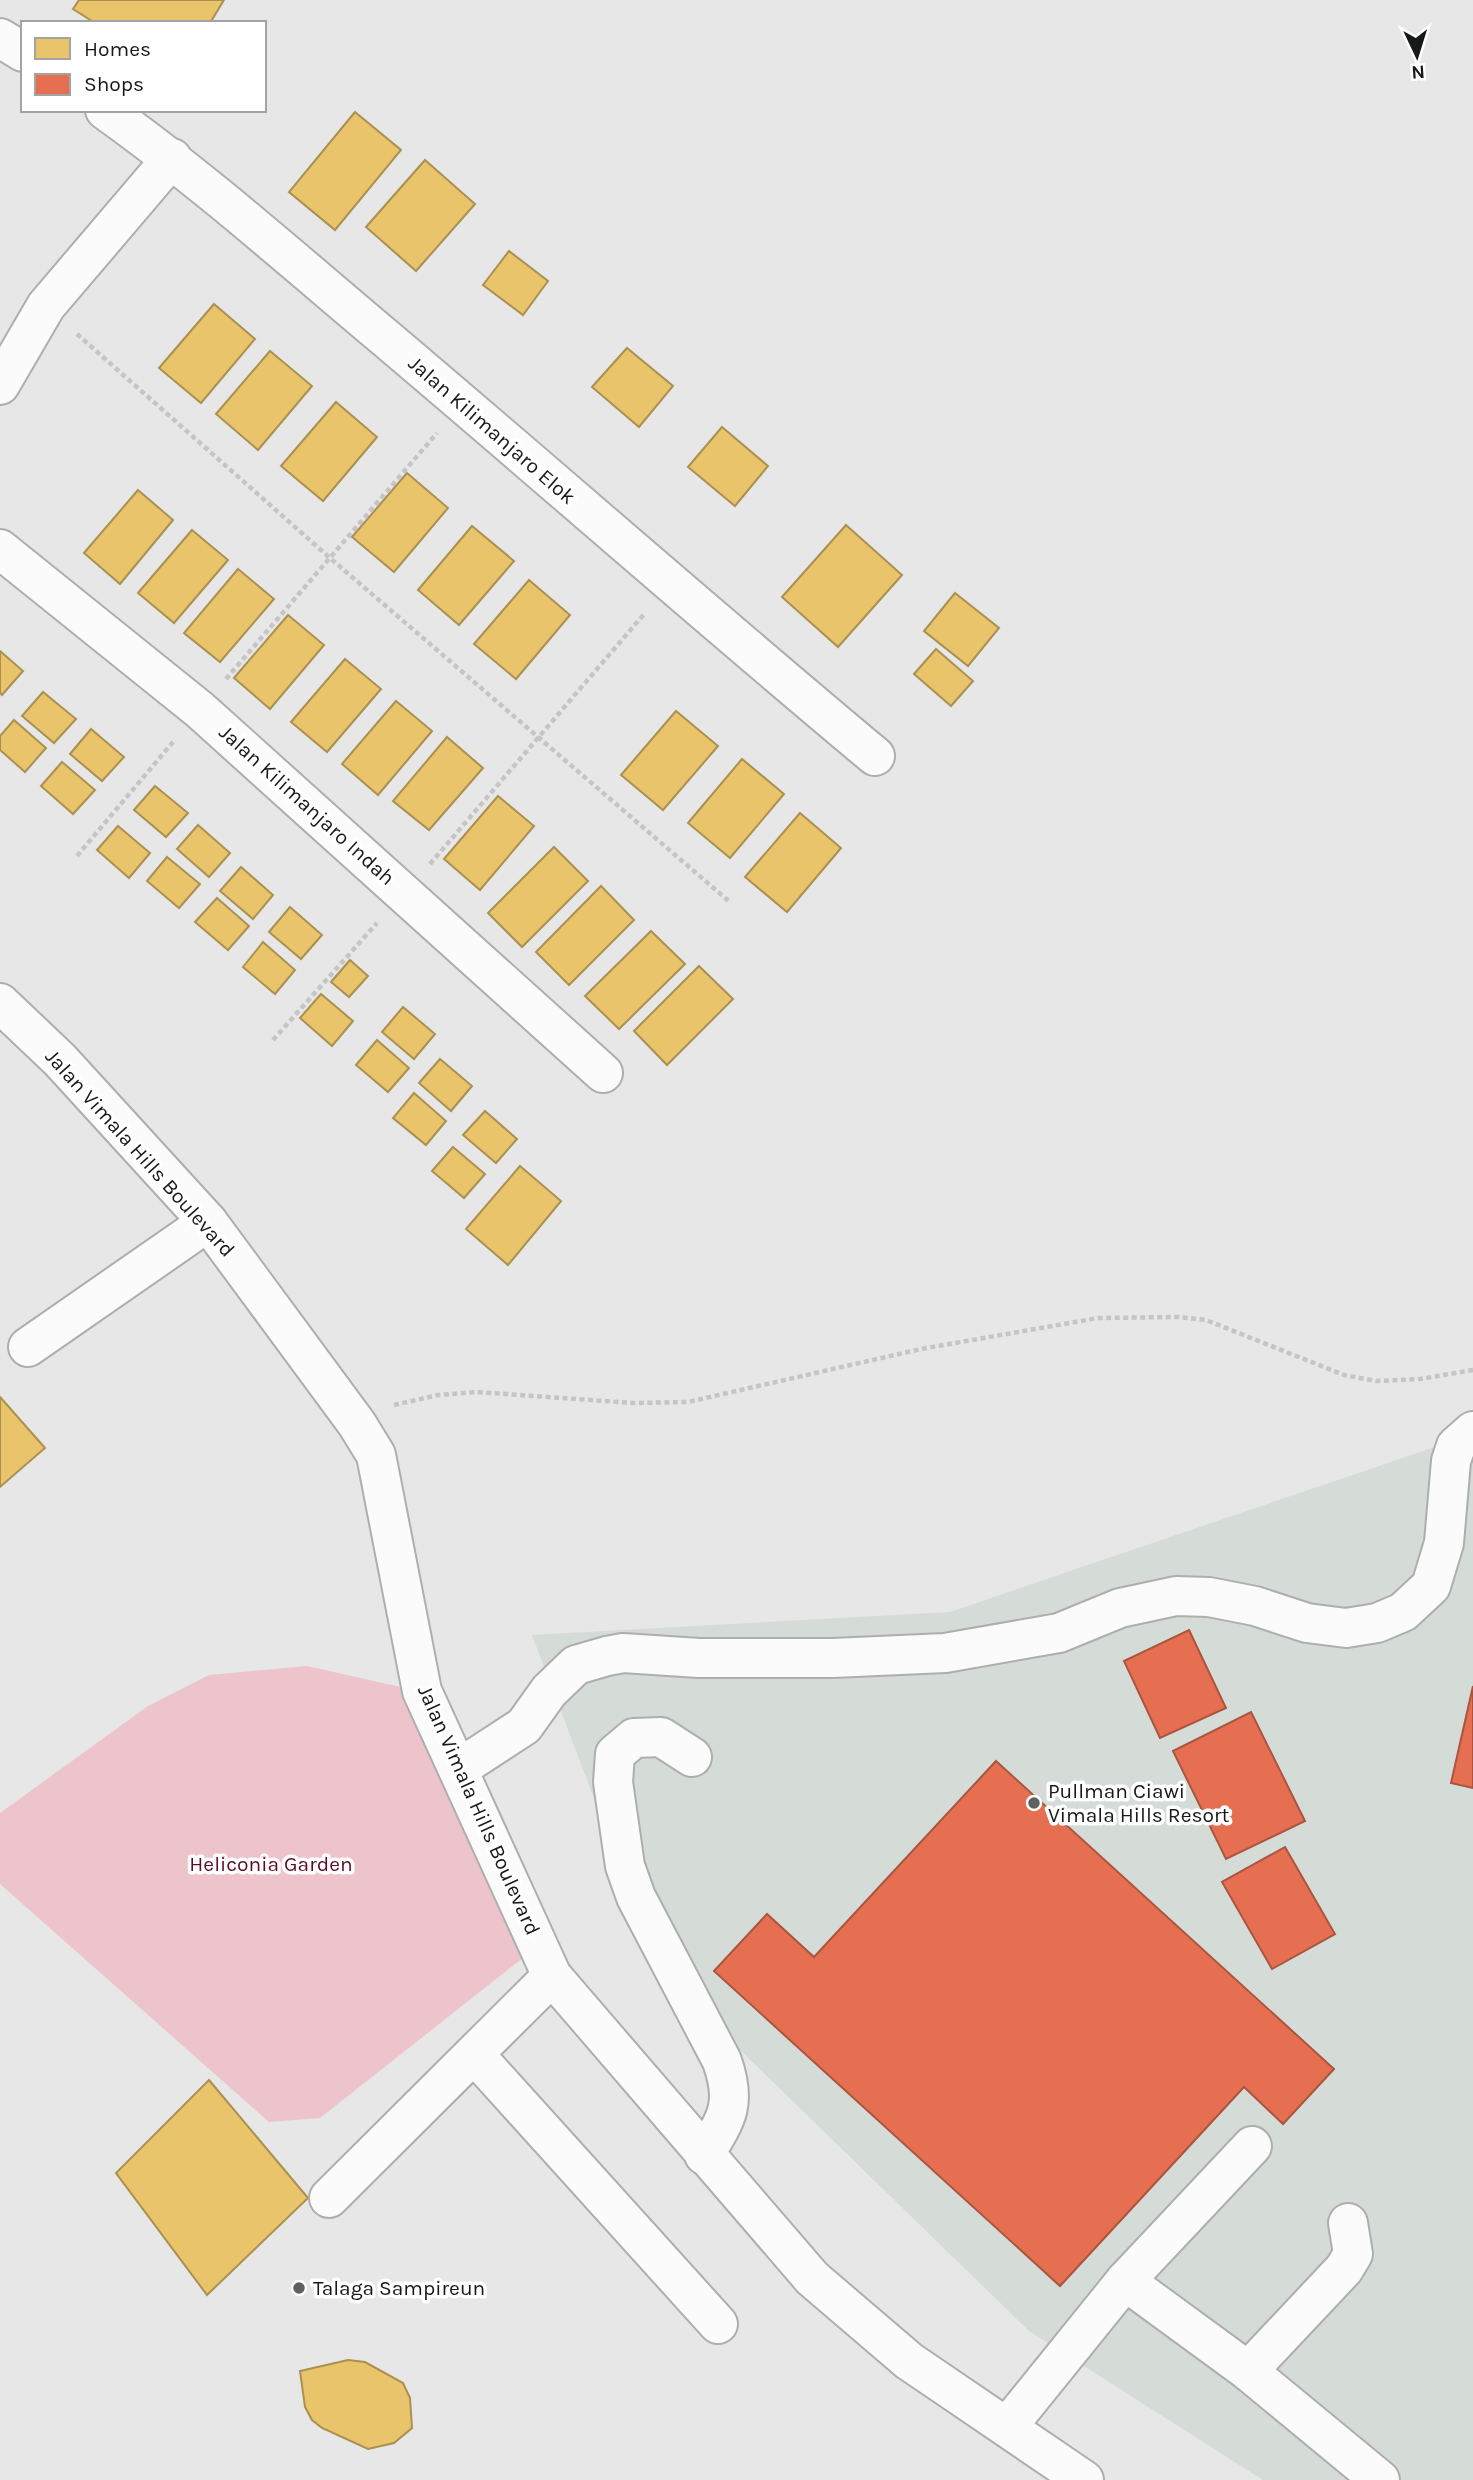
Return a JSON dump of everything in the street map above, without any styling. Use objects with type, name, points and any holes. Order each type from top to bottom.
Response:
[{"type":"street","points":[[0,38],[21,51]]},
{"type":"street","name":"Jalan Kilimanjaro Elok","points":[[108,112],[172,158],[462,403],[669,585],[875,756]]},
{"type":"street","points":[[0,385],[46,306],[172,158]]},
{"type":"street","name":"Jalan Kilimanjaro Indah","points":[[0,549],[200,710],[603,1073]]},
{"type":"street","name":"Jalan Vimala Hills Boulevard","points":[[0,1003],[60,1060],[208,1222],[367,1439],[422,1691],[552,1976],[812,2278],[909,2361],[1084,2480]]},
{"type":"street","points":[[28,1347],[208,1222]]},
{"type":"street","points":[[458,1769],[524,1726],[549,1691],[576,1665],[623,1653],[699,1658],[834,1658],[945,1653],[1059,1633],[1120,1608],[1176,1596],[1209,1597],[1255,1606],[1307,1622],[1346,1628],[1377,1623],[1403,1612],[1431,1586],[1444,1543],[1451,1461],[1456,1446],[1473,1431]]},
{"type":"street","points":[[692,1757],[661,1737],[634,1738],[615,1754],[612,1782],[625,1866],[636,1897],[722,2061],[728,2078],[730,2109],[704,2155]]},
{"type":"street","points":[[329,2198],[552,1976]]},
{"type":"street","points":[[474,2054],[718,2323]]},
{"type":"street","points":[[1006,2427],[1125,2281],[1252,2146]]},
{"type":"street","points":[[1248,2371],[1343,2269],[1353,2254],[1348,2223]]},
{"type":"street","points":[[1125,2281],[1248,2371],[1380,2480]]},
{"type":"path","points":[[46,306],[330,558],[731,903]]},
{"type":"path","points":[[77,856],[462,403]]},
{"type":"path","points":[[273,1040],[405,893],[669,585]]},
{"type":"path","points":[[367,1439],[397,1403],[477,1392],[633,1403],[688,1402],[921,1349],[1098,1318],[1179,1317],[1206,1320],[1343,1375],[1376,1381],[1420,1379],[1473,1370]]},
{"type":"shaded area","name":"Pullman Ciawi Vimala Hills Resort","points":[[1473,1434],[1473,2480],[1263,2480],[1029,2331],[660,1972],[532,1635],[950,1612]]},
{"type":"green space","name":"Heliconia Garden","points":[[307,1666],[405,1688],[524,1957],[320,2118],[269,2122],[0,1884],[0,1813],[148,1706],[209,1675]]},
{"type":"building: Homes","points":[[79,0],[224,0],[211,21],[92,21],[73,9]]},
{"type":"building: Homes","points":[[355,112],[401,150],[335,230],[289,192]]},
{"type":"building: Homes","points":[[425,160],[475,204],[416,271],[366,227]]},
{"type":"building: Homes","points":[[509,251],[548,281],[523,315],[483,285]]},
{"type":"building: Homes","points":[[214,304],[255,339],[201,403],[159,368]]},
{"type":"building: Homes","points":[[627,348],[673,386],[639,427],[592,387]]},
{"type":"building: Homes","points":[[270,351],[312,386],[258,450],[216,414]]},
{"type":"building: Homes","points":[[336,402],[377,437],[323,501],[281,466]]},
{"type":"building: Homes","points":[[722,427],[768,466],[735,506],[688,467]]},
{"type":"building: Homes","points":[[407,473],[448,508],[394,572],[352,537]]},
{"type":"building: Homes","points":[[138,490],[173,520],[120,584],[84,553]]},
{"type":"building: Homes","points":[[846,525],[902,575],[838,647],[782,597]]},
{"type":"building: Homes","points":[[472,526],[514,561],[459,625],[418,590]]},
{"type":"building: Homes","points":[[192,530],[228,560],[174,623],[138,593]]},
{"type":"building: Homes","points":[[238,569],[274,599],[220,662],[184,633]]},
{"type":"building: Homes","points":[[529,580],[570,615],[516,679],[474,644]]},
{"type":"building: Homes","points":[[955,593],[999,628],[968,666],[924,631]]},
{"type":"building: Homes","points":[[288,615],[324,645],[270,709],[234,678]]},
{"type":"building: Homes","points":[[936,649],[973,681],[951,706],[914,674]]},
{"type":"building: Homes","points":[[0,651],[23,671],[2,695],[0,693]]},
{"type":"building: Homes","points":[[345,659],[381,689],[327,752],[291,722]]},
{"type":"building: Homes","points":[[43,692],[76,719],[54,743],[22,716]]},
{"type":"building: Homes","points":[[396,701],[432,731],[378,795],[342,764]]},
{"type":"building: Homes","points":[[676,711],[718,746],[663,810],[621,775]]},
{"type":"building: Homes","points":[[14,720],[46,748],[25,772],[0,750],[0,736]]},
{"type":"building: Homes","points":[[91,729],[124,757],[102,781],[70,754]]},
{"type":"building: Homes","points":[[447,737],[483,768],[429,830],[393,801]]},
{"type":"building: Homes","points":[[742,759],[784,794],[730,858],[688,823]]},
{"type":"building: Homes","points":[[62,762],[95,790],[73,814],[41,786]]},
{"type":"building: Homes","points":[[155,786],[188,813],[166,837],[134,810]]},
{"type":"building: Homes","points":[[498,796],[534,826],[480,890],[444,859]]},
{"type":"building: Homes","points":[[800,813],[841,848],[787,912],[745,877]]},
{"type":"building: Homes","points":[[198,825],[230,853],[209,877],[177,849]]},
{"type":"building: Homes","points":[[118,826],[150,853],[129,878],[97,850]]},
{"type":"building: Homes","points":[[554,847],[588,881],[522,947],[488,913]]},
{"type":"building: Homes","points":[[167,857],[200,884],[179,908],[147,881]]},
{"type":"building: Homes","points":[[241,867],[273,895],[253,919],[220,891]]},
{"type":"building: Homes","points":[[601,886],[634,920],[569,985],[536,952]]},
{"type":"building: Homes","points":[[217,898],[249,926],[228,950],[195,922]]},
{"type":"building: Homes","points":[[290,907],[322,935],[301,959],[269,932]]},
{"type":"building: Homes","points":[[651,931],[685,964],[619,1029],[585,996]]},
{"type":"building: Homes","points":[[263,942],[295,970],[275,994],[243,967]]},
{"type":"building: Homes","points":[[350,960],[368,976],[349,997],[331,982]]},
{"type":"building: Homes","points":[[699,966],[733,999],[667,1065],[634,1031]]},
{"type":"building: Homes","points":[[321,994],[353,1021],[332,1046],[300,1018]]},
{"type":"building: Homes","points":[[403,1007],[435,1034],[414,1059],[382,1032]]},
{"type":"building: Homes","points":[[377,1040],[409,1068],[388,1092],[356,1065]]},
{"type":"building: Homes","points":[[440,1059],[472,1086],[451,1111],[419,1083]]},
{"type":"building: Homes","points":[[414,1093],[446,1121],[426,1145],[393,1118]]},
{"type":"building: Homes","points":[[485,1111],[517,1139],[496,1163],[463,1135]]},
{"type":"building: Homes","points":[[453,1147],[485,1174],[464,1198],[432,1171]]},
{"type":"building: Homes","points":[[520,1166],[561,1201],[508,1265],[466,1229]]},
{"type":"building: Homes","points":[[0,1397],[45,1448],[0,1487]]},
{"type":"building: Homes","points":[[209,2080],[308,2198],[207,2295],[116,2173]]},
{"type":"building: Homes","points":[[348,2360],[365,2362],[403,2383],[410,2398],[412,2428],[394,2443],[368,2449],[322,2428],[312,2420],[305,2407],[300,2371]]},
{"type":"building: Shops","points":[[1189,1630],[1226,1708],[1160,1738],[1124,1661]]},
{"type":"building: Shops","points":[[1473,1686],[1473,1788],[1451,1783]]},
{"type":"building: Shops","points":[[1251,1712],[1305,1821],[1226,1859],[1173,1751]]},
{"type":"building: Shops","points":[[996,1761],[1334,2069],[1283,2124],[1244,2087],[1060,2286],[714,1971],[767,1914],[814,1957]]},
{"type":"building: Shops","points":[[1285,1847],[1335,1934],[1272,1969],[1222,1882]]},
{"type":"place","name":"Pullman Ciawi Vimala Hills Resort","points":[[1034,1803]]},
{"type":"place","name":"Talaga Sampireun","points":[[299,2288]]}]
